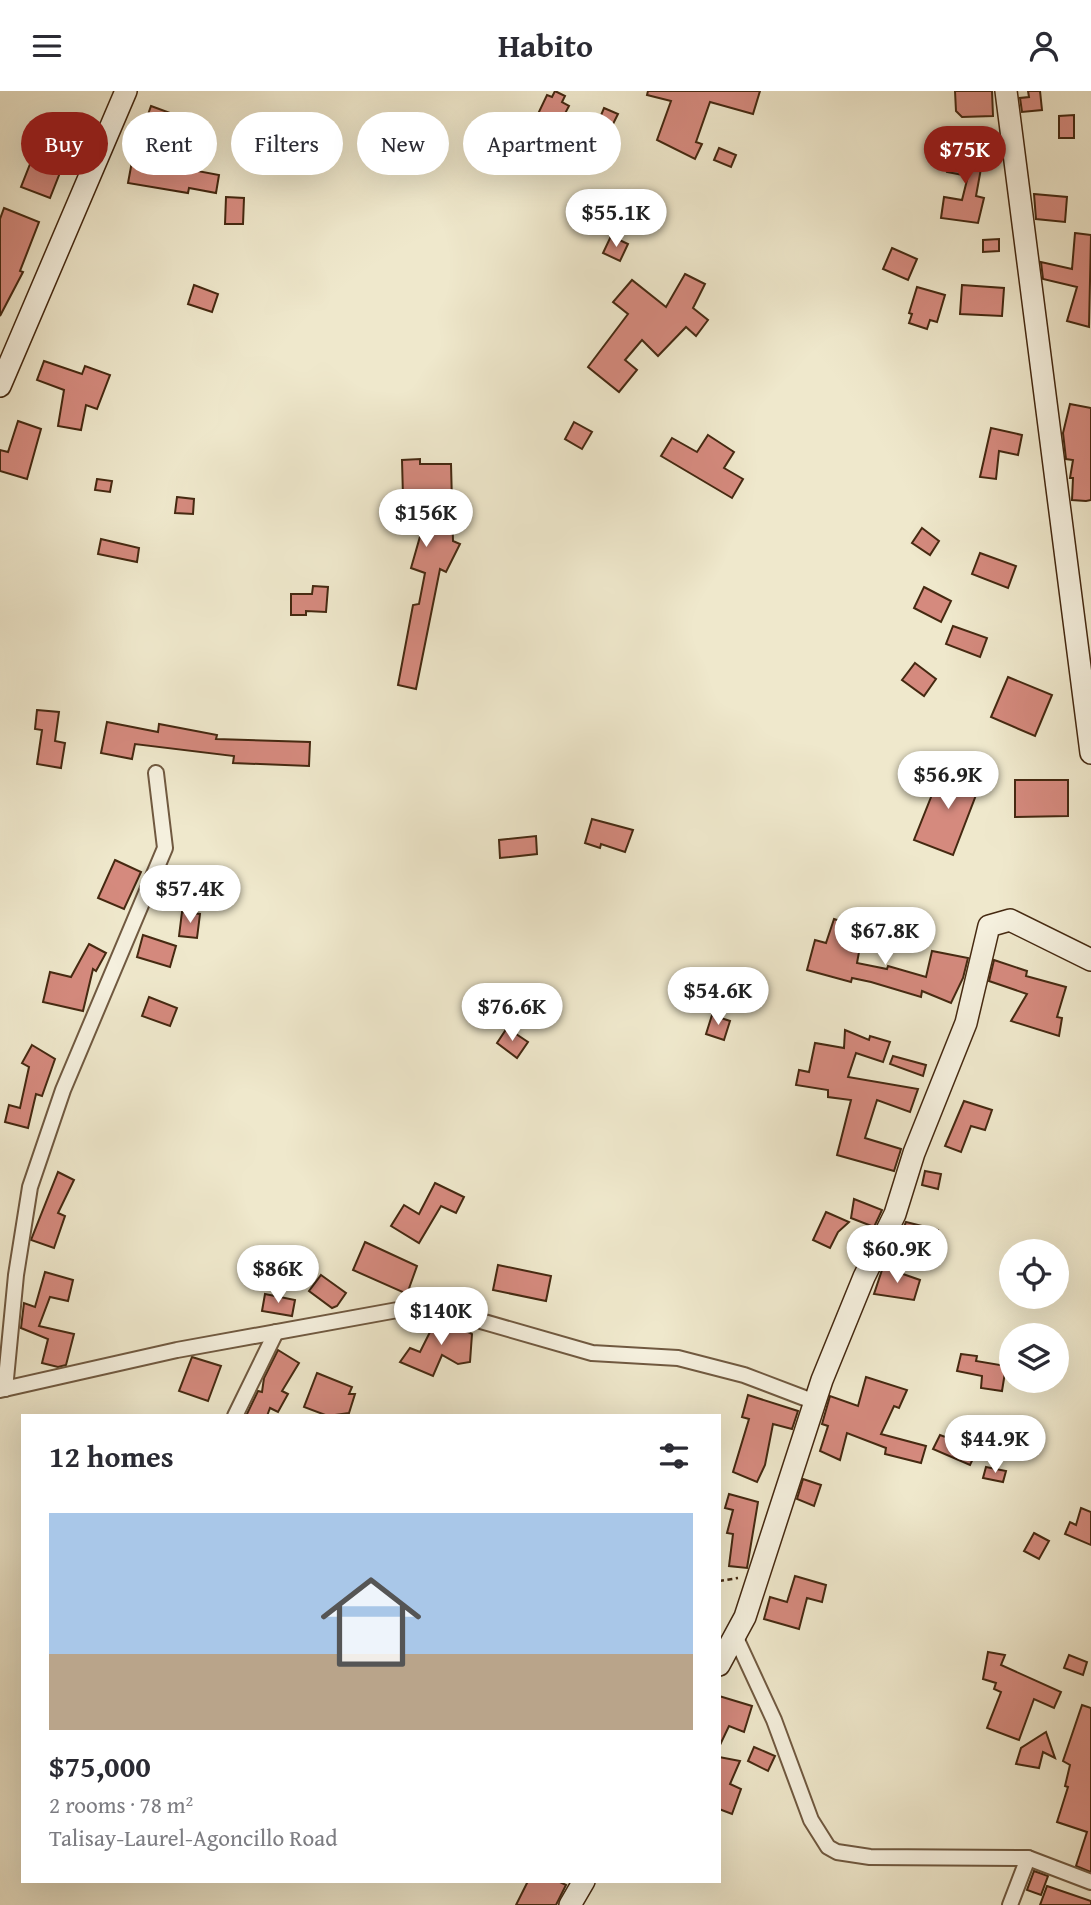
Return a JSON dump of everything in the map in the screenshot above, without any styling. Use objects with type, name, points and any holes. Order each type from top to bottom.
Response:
[{"type":"main road","points":[[0,386],[126,91]]},
{"type":"main road","points":[[1006,91],[1091,753]]},
{"type":"main road","points":[[721,1662],[736,1638],[775,1518],[793,1478],[815,1402],[864,1276],[895,1215],[914,1153],[966,1023],[989,926],[1010,920],[1091,960]]},
{"type":"main road","points":[[570,1905],[583,1883]]},
{"type":"street","points":[[156,773],[165,848],[63,1090],[30,1187],[16,1275],[3,1390],[177,1350],[425,1305],[496,1328],[592,1353],[678,1357],[744,1375],[815,1402]]},
{"type":"street","points":[[236,1414],[276,1332]]},
{"type":"street","points":[[736,1638],[774,1720],[811,1820],[828,1847],[837,1853],[870,1857],[1028,1858],[1091,1882]]},
{"type":"street","points":[[1010,1905],[1028,1858]]},
{"type":"building","points":[[555,91],[565,96],[562,102],[569,106],[566,112],[539,112],[547,95],[552,97]]},
{"type":"building","points":[[648,91],[760,91],[753,114],[710,102],[696,142],[702,144],[695,159],[657,140],[671,101],[647,95]]},
{"type":"building","points":[[955,91],[992,91],[993,116],[962,117],[956,111]]},
{"type":"building","points":[[1028,91],[1040,91],[1042,110],[1022,112],[1020,98],[1029,97]]},
{"type":"building","points":[[151,106],[168,112],[149,112]]},
{"type":"building","points":[[1074,115],[1074,138],[1059,138],[1059,116]]},
{"type":"building","points":[[951,146],[984,152],[976,196],[984,198],[978,223],[941,218],[944,197],[962,200],[968,176],[947,172]]},
{"type":"building","points":[[719,148],[736,155],[731,167],[714,160]]},
{"type":"building","points":[[26,175],[59,175],[50,198],[21,187]]},
{"type":"building","points":[[129,175],[219,175],[216,193],[189,188],[188,193],[128,183]]},
{"type":"building","points":[[1034,194],[1067,197],[1065,222],[1036,219]]},
{"type":"building","points":[[226,197],[244,198],[243,224],[225,224]]},
{"type":"building","points":[[4,208],[39,222],[20,271],[23,272],[0,316],[0,219]]},
{"type":"building","points":[[1075,233],[1091,235],[1089,327],[1067,321],[1077,287],[1043,279],[1041,262],[1072,269]]},
{"type":"building","points":[[611,236],[628,244],[620,261],[603,253]]},
{"type":"building","points":[[999,239],[999,251],[983,252],[983,240]]},
{"type":"building","points":[[892,248],[917,259],[908,280],[883,269]]},
{"type":"building","points":[[685,274],[705,284],[693,308],[708,320],[696,336],[686,327],[658,356],[642,340],[625,360],[637,370],[619,392],[588,367],[628,314],[613,302],[632,280],[666,307]]},
{"type":"building","points":[[194,285],[218,294],[212,312],[188,304]]},
{"type":"building","points":[[962,285],[1004,288],[1002,316],[960,314]]},
{"type":"building","points":[[917,287],[945,295],[937,322],[930,320],[927,329],[909,323],[912,314],[909,313]]},
{"type":"building","points":[[44,361],[82,374],[85,366],[110,375],[97,409],[86,405],[81,430],[58,426],[64,390],[37,380]]},
{"type":"building","points":[[1070,404],[1091,408],[1091,500],[1086,501],[1072,500],[1073,478],[1070,478],[1073,460],[1066,459],[1063,433]]},
{"type":"building","points":[[18,421],[41,429],[27,479],[0,471],[0,450],[8,452]]},
{"type":"building","points":[[574,422],[592,432],[582,449],[565,439]]},
{"type":"building","points":[[991,428],[1022,435],[1018,455],[999,451],[996,479],[980,477]]},
{"type":"building","points":[[708,435],[734,452],[724,468],[743,479],[732,498],[661,456],[672,438],[697,452]]},
{"type":"building","points":[[420,459],[420,464],[451,464],[453,541],[460,544],[446,572],[440,569],[416,689],[398,685],[413,605],[419,604],[425,573],[411,568],[421,533],[404,534],[402,460]]},
{"type":"building","points":[[97,479],[112,481],[110,492],[95,490]]},
{"type":"building","points":[[177,497],[194,499],[193,514],[175,513]]},
{"type":"building","points":[[922,528],[939,541],[930,555],[912,543]]},
{"type":"building","points":[[101,539],[139,548],[137,562],[98,554]]},
{"type":"building","points":[[980,553],[1016,566],[1008,588],[972,574]]},
{"type":"building","points":[[313,586],[328,587],[326,612],[306,611],[306,615],[291,615],[291,594],[312,594]]},
{"type":"building","points":[[924,587],[951,601],[941,622],[914,608]]},
{"type":"building","points":[[953,626],[987,638],[980,657],[946,644]]},
{"type":"building","points":[[915,663],[936,679],[924,696],[902,680]]},
{"type":"building","points":[[1008,677],[1052,695],[1035,736],[991,717]]},
{"type":"building","points":[[37,710],[59,712],[55,741],[65,743],[61,768],[37,764],[42,730],[35,729]]},
{"type":"building","points":[[107,722],[158,732],[159,724],[217,735],[216,739],[310,742],[309,766],[233,763],[234,756],[135,744],[132,759],[101,753]]},
{"type":"building","points":[[943,767],[981,782],[953,855],[914,840]]},
{"type":"building","points":[[1015,780],[1068,780],[1068,816],[1015,817]]},
{"type":"building","points":[[592,819],[633,830],[625,852],[601,844],[600,848],[585,843]]},
{"type":"building","points":[[536,836],[537,854],[500,858],[499,840]]},
{"type":"building","points":[[115,860],[141,872],[124,909],[98,898]]},
{"type":"building","points":[[182,912],[200,914],[197,938],[179,936]]},
{"type":"building","points":[[834,919],[855,926],[848,949],[859,952],[857,963],[887,969],[888,966],[926,977],[932,951],[968,958],[963,978],[951,1003],[922,991],[921,997],[871,982],[852,978],[851,982],[807,970],[815,940],[826,943]]},
{"type":"building","points":[[143,935],[176,946],[170,967],[137,957]]},
{"type":"building","points":[[89,944],[106,953],[96,971],[93,969],[83,1011],[43,1002],[50,972],[71,977]]},
{"type":"building","points":[[994,960],[1027,971],[1026,976],[1066,987],[1057,1017],[1062,1018],[1059,1036],[1011,1021],[1027,994],[989,981]]},
{"type":"building","points":[[149,997],[177,1008],[170,1026],[142,1016]]},
{"type":"building","points":[[712,1015],[730,1021],[724,1040],[706,1034]]},
{"type":"building","points":[[507,1028],[528,1042],[517,1058],[497,1043]]},
{"type":"building","points":[[845,1030],[869,1040],[870,1036],[890,1042],[883,1062],[856,1053],[848,1077],[918,1089],[910,1112],[877,1100],[865,1138],[901,1149],[894,1171],[837,1155],[851,1100],[828,1097],[828,1090],[796,1085],[799,1070],[809,1072],[815,1043],[844,1048]]},
{"type":"building","points":[[32,1045],[55,1059],[42,1096],[36,1094],[28,1128],[5,1122],[9,1105],[20,1108],[29,1067],[22,1063]]},
{"type":"building","points":[[893,1056],[926,1065],[923,1076],[890,1064]]},
{"type":"building","points":[[964,1101],[992,1110],[985,1130],[971,1126],[961,1152],[945,1146]]},
{"type":"building","points":[[925,1171],[941,1174],[938,1189],[922,1185]]},
{"type":"building","points":[[58,1172],[74,1180],[58,1213],[65,1216],[54,1248],[31,1240]]},
{"type":"building","points":[[435,1183],[464,1197],[456,1213],[441,1206],[419,1243],[391,1226],[404,1205],[419,1214]]},
{"type":"building","points":[[854,1199],[882,1210],[874,1227],[851,1218]]},
{"type":"building","points":[[826,1212],[849,1222],[838,1232],[830,1248],[813,1240]]},
{"type":"building","points":[[906,1222],[938,1230],[936,1245],[898,1241]]},
{"type":"building","points":[[365,1242],[417,1266],[407,1294],[353,1270]]},
{"type":"building","points":[[498,1265],[551,1276],[546,1301],[493,1290]]},
{"type":"building","points":[[883,1267],[920,1280],[914,1300],[874,1294]]},
{"type":"building","points":[[45,1272],[73,1280],[68,1301],[50,1297],[39,1326],[74,1334],[66,1365],[58,1367],[42,1363],[48,1339],[21,1328],[24,1303],[35,1307]]},
{"type":"building","points":[[321,1275],[346,1293],[337,1306],[332,1308],[309,1291]]},
{"type":"building","points":[[265,1294],[295,1300],[292,1316],[262,1311]]},
{"type":"building","points":[[437,1318],[466,1327],[464,1330],[472,1334],[470,1362],[458,1364],[442,1355],[433,1376],[400,1362],[410,1348],[420,1352]]},
{"type":"building","points":[[278,1350],[299,1363],[282,1391],[288,1394],[278,1412],[270,1408],[268,1414],[247,1414],[258,1391],[262,1392],[264,1378]]},
{"type":"building","points":[[961,1354],[977,1356],[976,1361],[999,1365],[999,1391],[981,1388],[982,1376],[957,1371]]},
{"type":"building","points":[[192,1357],[221,1366],[208,1401],[179,1391]]},
{"type":"building","points":[[317,1373],[352,1387],[349,1394],[355,1394],[349,1413],[323,1414],[304,1407]]},
{"type":"building","points":[[866,1377],[907,1390],[899,1408],[894,1406],[881,1434],[926,1446],[921,1463],[885,1454],[886,1448],[847,1433],[840,1460],[820,1451],[828,1426],[822,1424],[830,1396],[858,1406]]},
{"type":"building","points":[[748,1395],[798,1411],[792,1429],[773,1424],[765,1465],[757,1482],[733,1472],[749,1419],[742,1417]]},
{"type":"building","points":[[951,1431],[980,1444],[970,1465],[933,1449],[940,1435],[948,1438]]},
{"type":"building","points":[[986,1467],[1006,1471],[1003,1482],[983,1478]]},
{"type":"building","points":[[803,1479],[821,1485],[814,1506],[797,1499]]},
{"type":"building","points":[[729,1494],[758,1502],[747,1568],[729,1566],[733,1534],[727,1533],[733,1510],[725,1508]]},
{"type":"building","points":[[1081,1508],[1091,1512],[1091,1545],[1065,1534],[1070,1522],[1076,1525]]},
{"type":"building","points":[[1034,1533],[1049,1541],[1039,1559],[1024,1551]]},
{"type":"building","points":[[795,1576],[826,1585],[822,1602],[807,1598],[799,1629],[764,1619],[770,1597],[787,1602]]},
{"type":"building","points":[[988,1652],[1005,1655],[1001,1665],[1061,1692],[1054,1708],[1034,1699],[1019,1740],[987,1728],[1001,1692],[994,1689],[996,1683],[983,1679]]},
{"type":"building","points":[[1069,1655],[1087,1662],[1083,1675],[1064,1668]]},
{"type":"building","points":[[721,1697],[752,1706],[744,1732],[729,1726],[721,1743]]},
{"type":"building","points":[[1082,1705],[1091,1708],[1091,1872],[1076,1866],[1087,1832],[1057,1822],[1068,1787],[1065,1786],[1070,1765],[1063,1761]]},
{"type":"building","points":[[1046,1732],[1055,1758],[1043,1752],[1039,1768],[1016,1764],[1021,1748]]},
{"type":"building","points":[[754,1747],[775,1756],[768,1771],[748,1761]]},
{"type":"building","points":[[721,1757],[740,1761],[730,1784],[741,1789],[732,1814],[721,1810]]},
{"type":"building","points":[[1034,1871],[1048,1876],[1041,1895],[1027,1890]]},
{"type":"building","points":[[527,1883],[566,1885],[556,1905],[516,1905]]},
{"type":"building","points":[[1047,1886],[1091,1901],[1091,1905],[1040,1905]]}]
